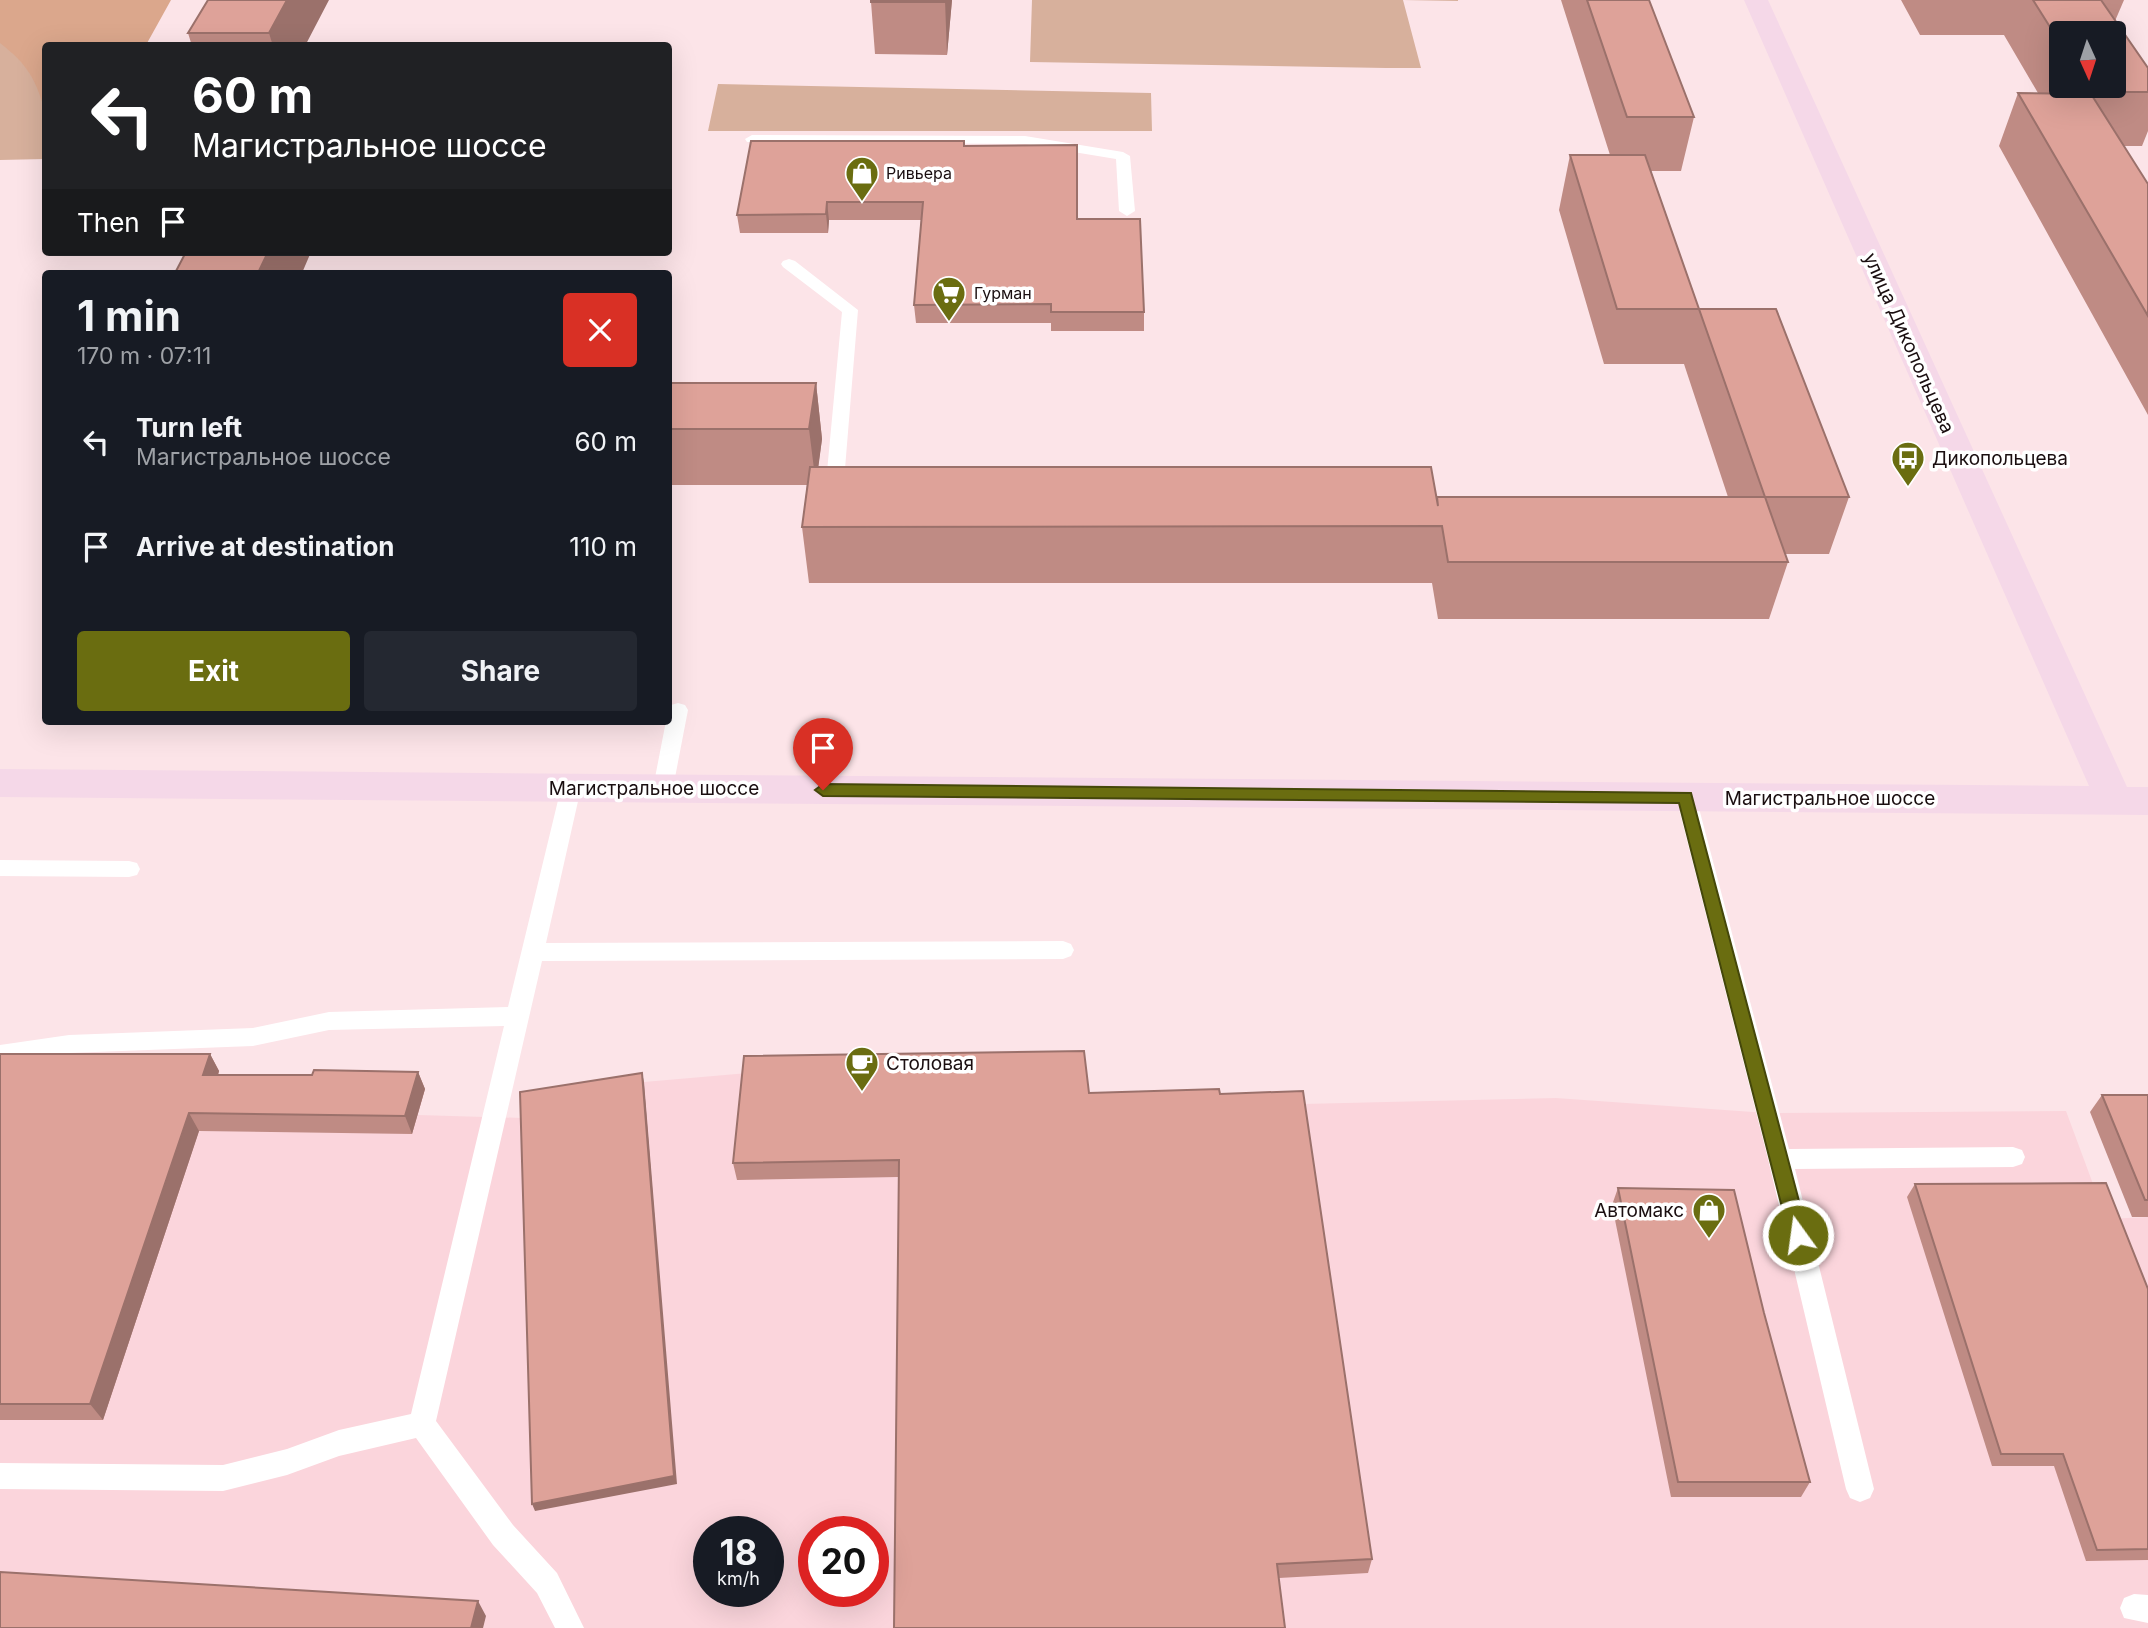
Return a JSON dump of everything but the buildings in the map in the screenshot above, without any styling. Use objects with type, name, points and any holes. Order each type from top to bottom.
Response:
[{"type":"main road","name":"улица Дикопольцева","points":[[1756,0],[2131,801]]},
{"type":"main road","name":"Магистральное шоссе","points":[[0,783],[2131,801]]},
{"type":"lane","points":[[752,139],[1025,140],[1124,156],[1127,211]]},
{"type":"lane","points":[[789,264],[850,310],[833,499]]},
{"type":"lane","points":[[663,788],[678,710]]},
{"type":"lane","points":[[570,1628],[547,1583],[503,1535],[422,1424],[571,788]]},
{"type":"lane","points":[[1686,797],[1780,1158],[1860,1489]]},
{"type":"lane","points":[[0,868],[129,869]]},
{"type":"lane","points":[[533,952],[1063,950]]},
{"type":"lane","points":[[0,1055],[69,1044],[253,1037],[329,1021],[518,1016]]},
{"type":"lane","points":[[1780,1158],[2013,1157]]},
{"type":"lane","points":[[0,1476],[223,1478],[288,1462],[338,1443],[422,1424]]},
{"type":"shaded area","points":[[0,0],[42,42],[42,159],[0,160]]},
{"type":"shaded area","points":[[0,0],[171,0],[148,42],[42,42],[42,102],[29,73],[0,43]]},
{"type":"shaded area","points":[[1032,0],[1403,0],[1421,68],[1030,62]]},
{"type":"shaded area","points":[[718,84],[1151,93],[1152,131],[708,131]]},
{"type":"shaded area","points":[[748,1073],[1089,1109],[1556,1098],[1767,1113],[2066,1111],[2106,1219],[2148,1217],[2148,1628],[0,1628],[0,1084],[425,1089],[418,1115],[523,1118],[523,1101],[644,1082]]},
{"type":"place","name":"Ривьера","points":[[862,203]]},
{"type":"place","name":"Гурман","points":[[949,323]]},
{"type":"place","name":"Дикопольцева","points":[[1908,488]]},
{"type":"place","name":"Столовая","points":[[862,1093]]},
{"type":"place","name":"Автомакс","points":[[1709,1240]]},
{"type":"route","points":[[823,790],[1686,797],[1798,1235]]}]
